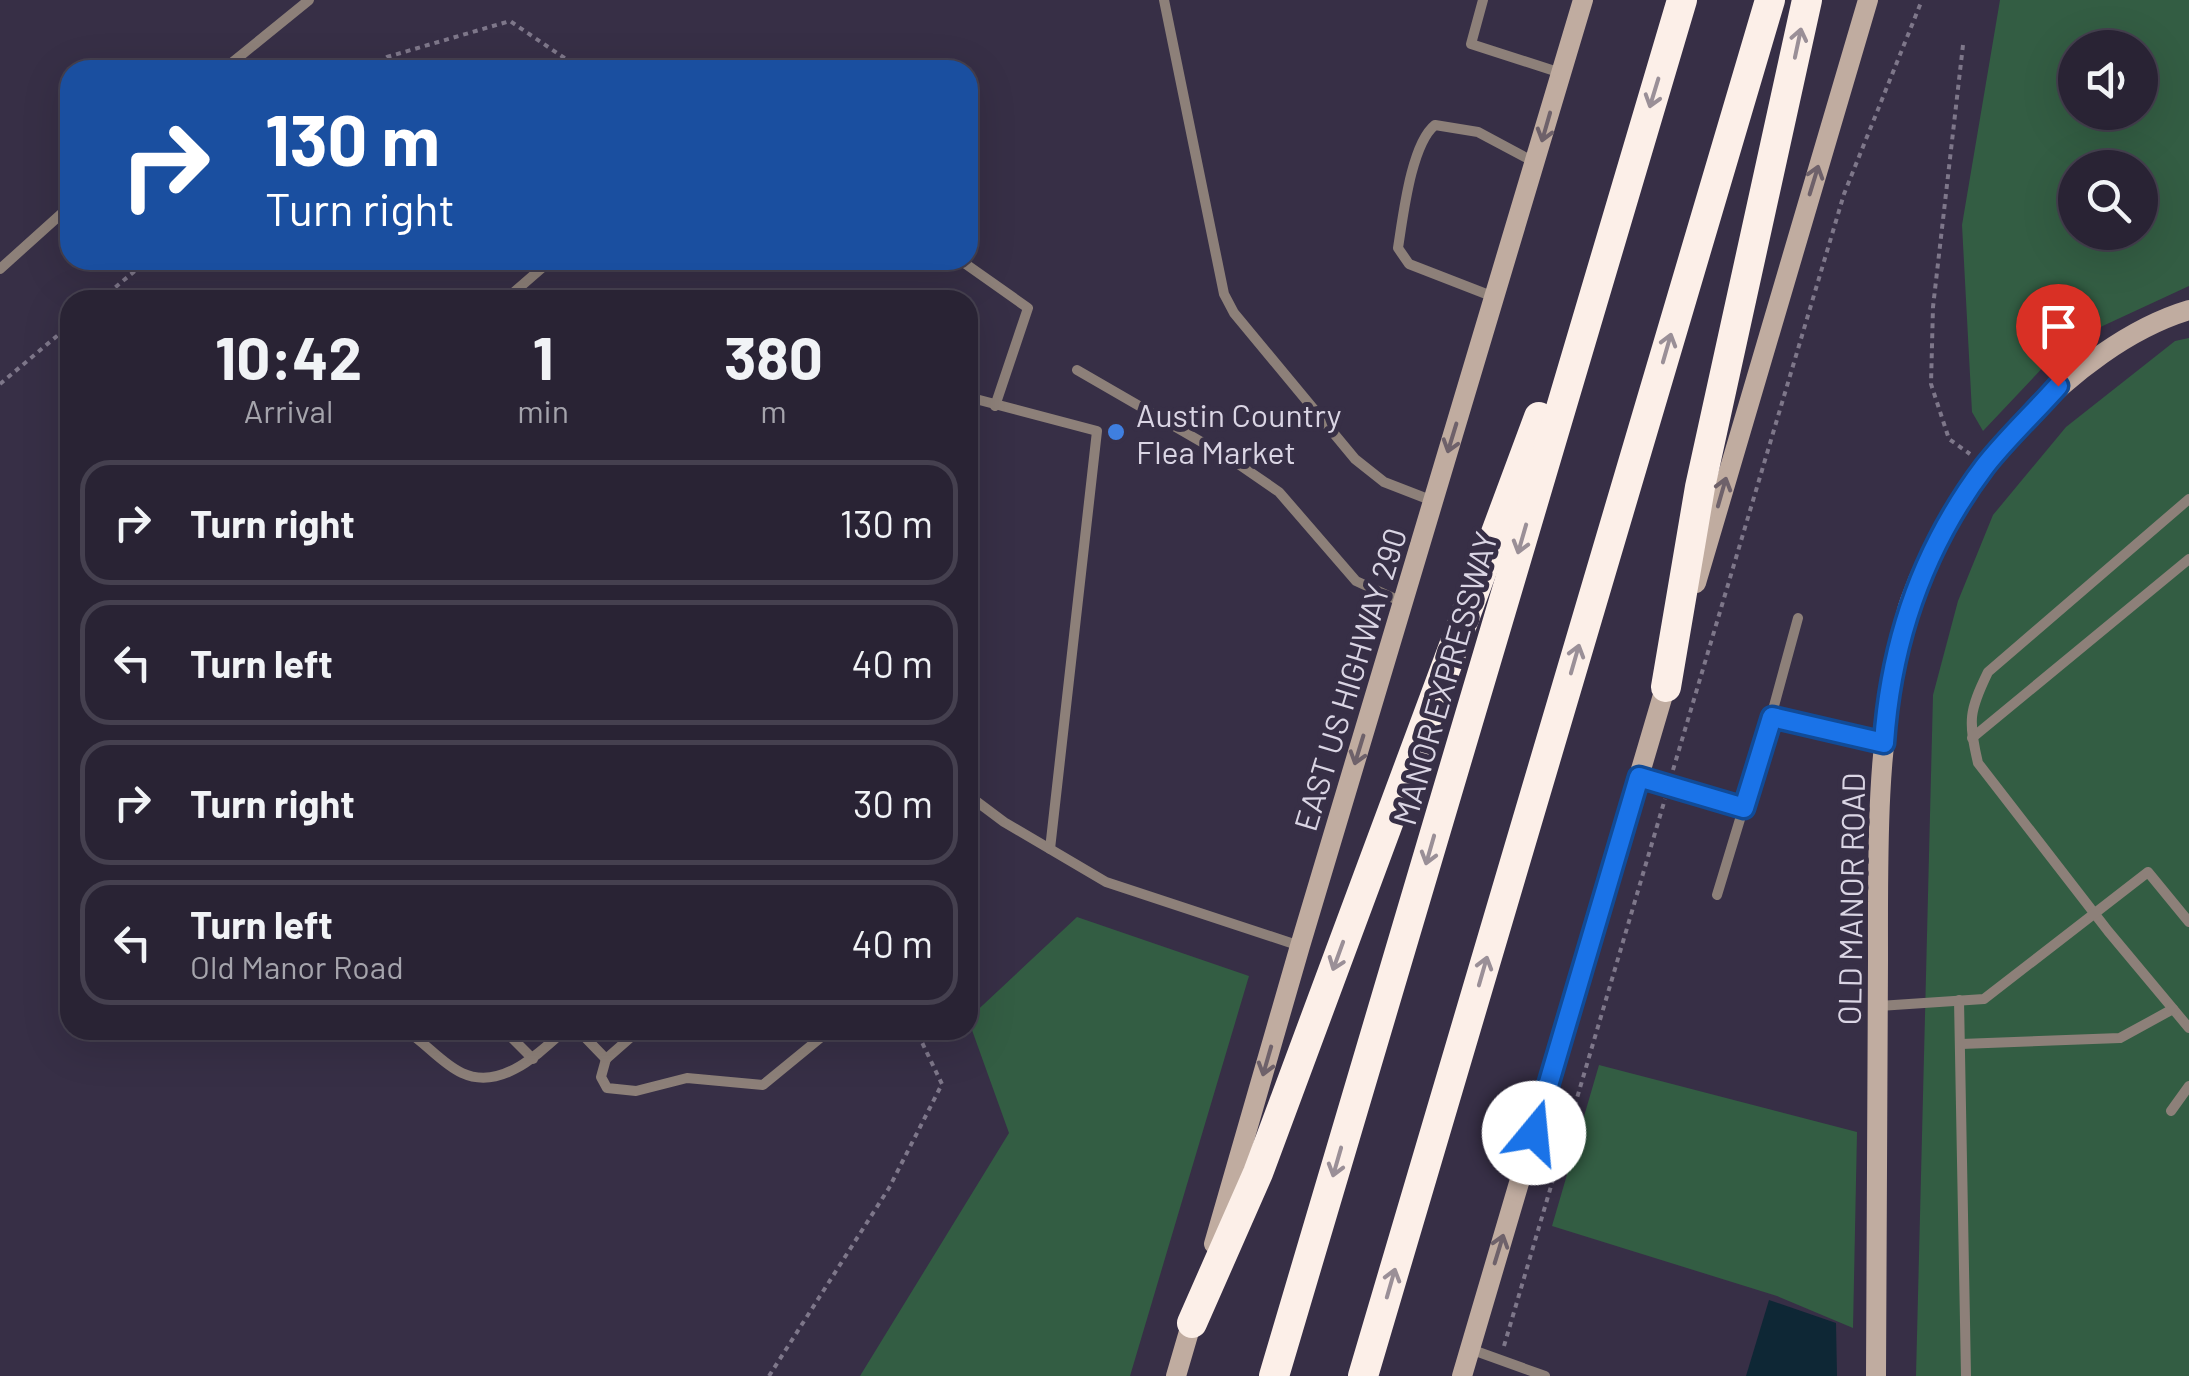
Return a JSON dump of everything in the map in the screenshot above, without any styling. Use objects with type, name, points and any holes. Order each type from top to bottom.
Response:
[{"type":"highway","name":"MANOR EXPRESSWAY","points":[[1274,1376],[1682,0]]},
{"type":"highway","points":[[1363,1376],[1770,0]]},
{"type":"highway","points":[[1666,687],[1700,487],[1807,0]]},
{"type":"highway","points":[[1192,1324],[1258,1173],[1547,396],[1590,311]]},
{"type":"main road","name":"EAST US HIGHWAY 290","points":[[1176,1376],[1300,946],[1584,0]]},
{"type":"main road","points":[[1462,1376],[1868,0]]},
{"type":"main road","name":"OLD MANOR ROAD","points":[[1876,1376],[1878,833],[1887,700],[1909,602],[1943,530],[1986,465],[2058,386],[2156,320],[2189,310]]},
{"type":"lane","points":[[234,60],[308,0]]},
{"type":"lane","points":[[1483,0],[1472,44],[1562,73]]},
{"type":"lane","points":[[1163,2],[1224,294],[1234,314],[1354,459],[1384,482],[1434,501]]},
{"type":"lane","points":[[1495,297],[1408,264],[1398,248],[1406,199],[1426,133],[1435,126],[1478,132],[1536,163]]},
{"type":"lane","points":[[0,269],[60,215]]},
{"type":"lane","points":[[516,290],[539,270]]},
{"type":"lane","points":[[974,270],[1028,308],[996,406]]},
{"type":"lane","points":[[1077,370],[1279,492],[1356,581],[1403,602]]},
{"type":"lane","points":[[978,400],[1097,432],[1050,849]]},
{"type":"lane","points":[[2189,500],[1988,672],[1971,708],[1978,763],[2189,1028]]},
{"type":"lane","points":[[1972,738],[2189,559]]},
{"type":"lane","points":[[1716,895],[1772,717],[1798,618]]},
{"type":"lane","points":[[1772,717],[1884,743]]},
{"type":"lane","points":[[1639,777],[1744,808]]},
{"type":"lane","points":[[978,802],[1004,822],[1106,882],[1300,946]]},
{"type":"lane","points":[[1878,1006],[1984,999],[2148,872],[2189,922]]},
{"type":"lane","points":[[1960,1000],[1966,1376]]},
{"type":"lane","points":[[1961,1044],[2120,1038],[2173,1009]]},
{"type":"lane","points":[[418,1040],[462,1074],[496,1077],[533,1059],[554,1040]]},
{"type":"lane","points":[[514,1040],[533,1059]]},
{"type":"lane","points":[[588,1040],[606,1059]]},
{"type":"lane","points":[[628,1040],[606,1059],[600,1077],[607,1088],[636,1091],[686,1078],[763,1085],[818,1040]]},
{"type":"lane","points":[[2171,1111],[2189,1086]]},
{"type":"lane","points":[[1470,1349],[1546,1376]]},
{"type":"path","points":[[1500,1360],[1844,194],[1922,0]]},
{"type":"path","points":[[384,60],[510,21],[567,60]]},
{"type":"path","points":[[1963,45],[1933,306],[1931,384],[1949,440],[1986,465]]},
{"type":"path","points":[[112,290],[136,270]]},
{"type":"path","points":[[0,384],[60,334]]},
{"type":"path","points":[[769,1376],[889,1188],[942,1084],[921,1040]]},
{"type":"green space","points":[[2000,0],[2189,0],[2189,286],[2066,343],[1983,431],[1972,412],[1962,225]]},
{"type":"green space","points":[[2189,338],[2189,1376],[1916,1376],[1933,695],[1958,601],[1993,515],[2066,427],[2175,341]]},
{"type":"green space","points":[[1077,917],[1249,976],[1130,1376],[860,1376],[1009,1133],[976,1040],[978,1010]]},
{"type":"green space","points":[[1599,1065],[1857,1132],[1853,1328],[1777,1296],[1552,1226]]},
{"type":"water","points":[[1769,1300],[1836,1323],[1837,1376],[1746,1376]]},
{"type":"place","name":"Austin Country Flea Market","points":[[1116,432]]},
{"type":"route","points":[[1534,1133],[1639,777],[1744,808],[1772,717],[1884,743],[1887,700],[1909,602],[1943,530],[1986,465],[2058,386]]}]
